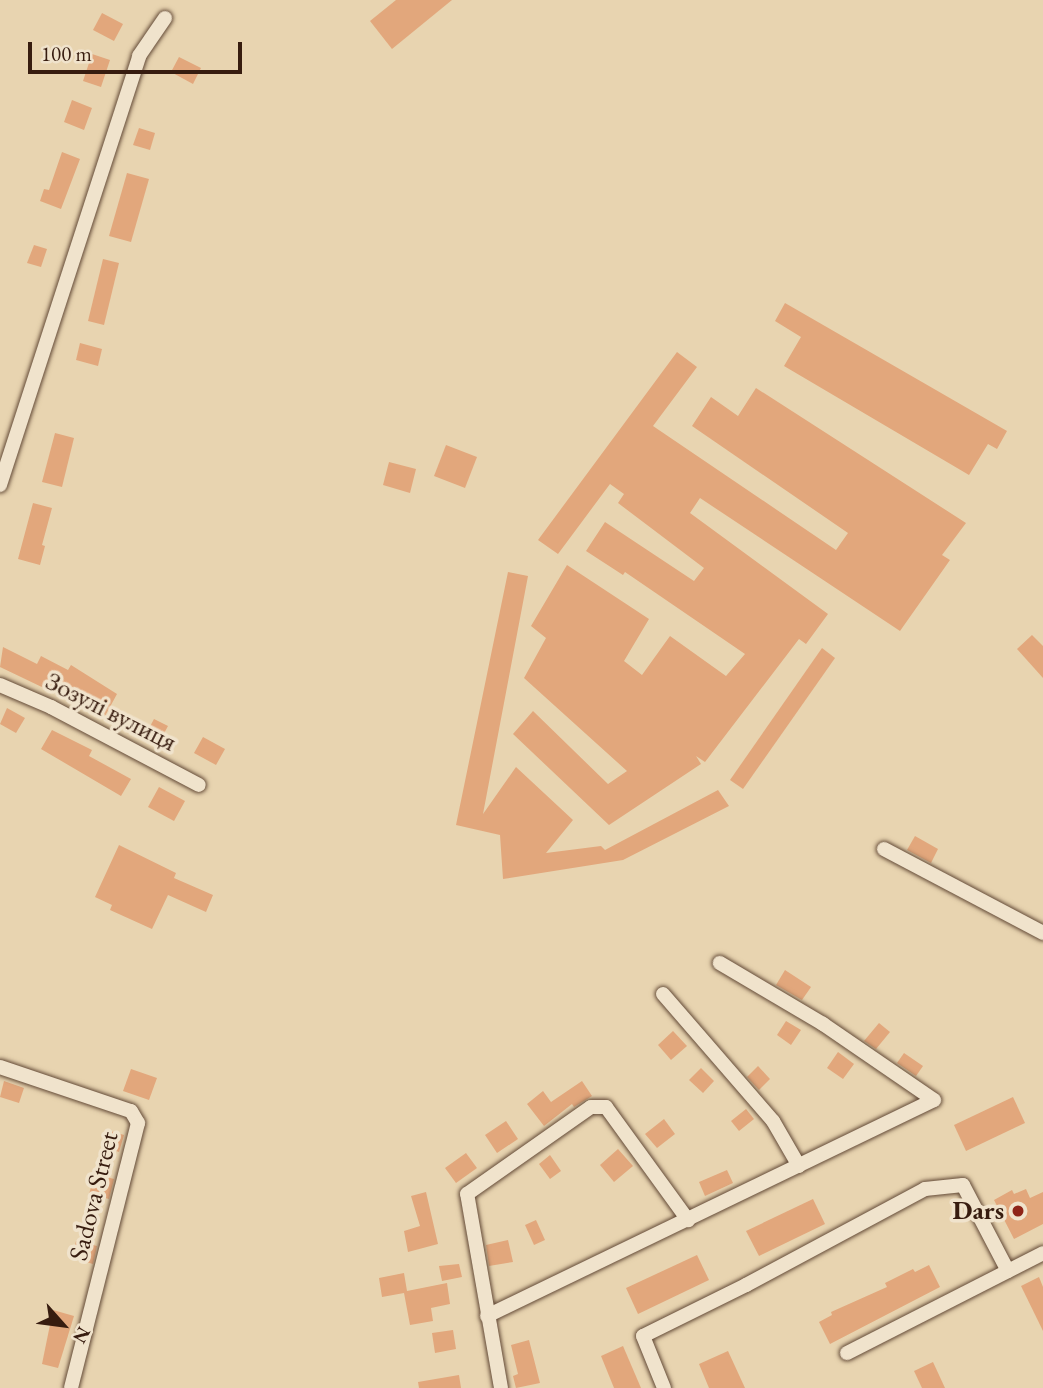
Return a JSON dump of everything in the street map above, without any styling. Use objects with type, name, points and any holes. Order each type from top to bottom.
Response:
[{"type":"street","points":[[0,485],[139,56],[165,18]]},
{"type":"street","name":"Зозулі вулиця","points":[[0,685],[51,707],[199,785]]},
{"type":"street","points":[[884,849],[1043,933]]},
{"type":"street","points":[[487,1316],[934,1100],[823,1024],[720,963]]},
{"type":"street","points":[[663,994],[773,1121],[799,1166]]},
{"type":"street","name":"Sadova Street","points":[[0,1067],[131,1111],[138,1123],[71,1388]]},
{"type":"street","points":[[502,1388],[467,1194],[591,1107],[606,1107],[688,1220]]},
{"type":"street","points":[[664,1388],[643,1336],[746,1286],[925,1189],[963,1185],[1008,1271]]},
{"type":"street","points":[[847,1353],[1043,1253]]},
{"type":"building","points":[[396,0],[452,0],[392,49],[370,21]]},
{"type":"building","points":[[102,13],[123,24],[114,41],[93,30]]},
{"type":"building","points":[[92,54],[110,60],[101,87],[83,81]]},
{"type":"building","points":[[179,57],[201,68],[193,84],[171,72]]},
{"type":"building","points":[[72,100],[92,108],[84,130],[64,122]]},
{"type":"building","points":[[139,128],[155,133],[150,150],[133,145]]},
{"type":"building","points":[[62,152],[80,159],[61,209],[40,201],[44,189],[49,190]]},
{"type":"building","points":[[127,173],[149,179],[131,242],[109,236]]},
{"type":"building","points":[[34,245],[47,249],[41,267],[27,263]]},
{"type":"building","points":[[103,259],[119,263],[104,325],[88,321]]},
{"type":"building","points":[[785,303],[1007,431],[997,449],[988,444],[969,475],[784,366],[801,337],[775,321]]},
{"type":"building","points":[[80,343],[102,349],[98,366],[76,360]]},
{"type":"building","points":[[677,352],[697,367],[653,426],[836,550],[848,533],[692,426],[711,397],[738,416],[756,388],[966,523],[942,555],[950,560],[900,631],[700,498],[690,513],[828,614],[806,644],[799,639],[705,762],[696,756],[701,764],[609,825],[513,734],[533,711],[608,784],[627,771],[524,678],[546,638],[531,626],[567,565],[649,619],[624,661],[642,675],[670,636],[726,676],[745,654],[625,572],[623,575],[586,551],[605,522],[694,581],[704,568],[618,503],[624,494],[610,484],[558,554],[538,540]]},
{"type":"building","points":[[55,433],[74,438],[62,487],[42,482]]},
{"type":"building","points":[[446,445],[477,457],[465,488],[434,476]]},
{"type":"building","points":[[389,462],[416,469],[410,493],[383,485]]},
{"type":"building","points":[[33,503],[52,508],[42,545],[45,546],[40,565],[18,559]]},
{"type":"building","points":[[508,572],[528,576],[483,814],[516,767],[573,820],[546,853],[601,846],[605,850],[718,790],[729,806],[623,860],[503,879],[500,835],[456,825]]},
{"type":"building","points":[[1032,635],[1043,646],[1043,678],[1017,649]]},
{"type":"building","points":[[3,647],[37,664],[41,656],[68,670],[71,665],[117,694],[105,716],[70,697],[69,700],[0,667]]},
{"type":"building","points":[[822,648],[835,658],[743,789],[730,780]]},
{"type":"building","points":[[7,708],[25,718],[16,733],[0,724]]},
{"type":"building","points":[[154,719],[168,726],[160,741],[146,734]]},
{"type":"building","points":[[52,730],[92,750],[89,756],[131,779],[121,796],[41,749]]},
{"type":"building","points":[[203,737],[225,749],[216,765],[194,753]]},
{"type":"building","points":[[159,787],[185,801],[174,821],[148,807]]},
{"type":"building","points":[[915,836],[938,849],[931,863],[907,850]]},
{"type":"building","points":[[119,845],[176,873],[174,878],[213,895],[206,912],[168,895],[152,929],[110,910],[112,905],[95,897]]},
{"type":"building","points":[[785,970],[811,987],[802,1000],[776,985]]},
{"type":"building","points":[[786,1021],[801,1030],[791,1045],[777,1035]]},
{"type":"building","points":[[879,1023],[890,1032],[876,1049],[864,1041]]},
{"type":"building","points":[[673,1031],[687,1046],[671,1060],[658,1045]]},
{"type":"building","points":[[838,1052],[854,1064],[843,1079],[827,1068]]},
{"type":"building","points":[[904,1053],[923,1066],[916,1076],[897,1063]]},
{"type":"building","points":[[758,1066],[770,1079],[759,1090],[747,1077]]},
{"type":"building","points":[[701,1068],[714,1081],[703,1093],[689,1080]]},
{"type":"building","points":[[131,1069],[157,1078],[149,1100],[123,1091]]},
{"type":"building","points":[[4,1081],[24,1088],[19,1103],[0,1097]]},
{"type":"building","points":[[582,1081],[592,1096],[574,1107],[572,1104],[544,1126],[527,1104],[543,1091],[551,1102]]},
{"type":"building","points":[[1013,1097],[1025,1123],[966,1151],[954,1125]]},
{"type":"building","points":[[746,1109],[754,1119],[739,1131],[731,1121]]},
{"type":"building","points":[[664,1119],[675,1134],[657,1148],[645,1134]]},
{"type":"building","points":[[506,1121],[518,1139],[497,1153],[485,1135]]},
{"type":"building","points":[[107,1130],[124,1135],[119,1152],[102,1146]]},
{"type":"building","points":[[618,1149],[633,1166],[614,1182],[600,1165]]},
{"type":"building","points":[[466,1153],[477,1168],[456,1183],[445,1168]]},
{"type":"building","points":[[550,1155],[561,1171],[550,1179],[539,1164]]},
{"type":"building","points":[[727,1170],[733,1183],[705,1196],[699,1182]]},
{"type":"building","points":[[95,1174],[114,1179],[109,1199],[89,1194]]},
{"type":"building","name":"Dars","points":[[1026,1189],[1030,1198],[1043,1192],[1043,1224],[1014,1239],[994,1200],[1012,1190],[1014,1194]]},
{"type":"building","points":[[426,1192],[438,1244],[408,1252],[404,1231],[420,1226],[411,1196]]},
{"type":"building","points":[[813,1199],[825,1224],[759,1256],[746,1231]]},
{"type":"building","points":[[536,1220],[545,1240],[534,1245],[525,1225]]},
{"type":"building","points":[[508,1240],[513,1262],[489,1266],[486,1245]]},
{"type":"building","points":[[76,1241],[97,1246],[93,1264],[72,1258]]},
{"type":"building","points":[[697,1255],[709,1280],[638,1314],[626,1288]]},
{"type":"building","points":[[459,1264],[462,1277],[442,1281],[439,1266]]},
{"type":"building","points":[[929,1265],[940,1287],[830,1344],[819,1322],[832,1315],[831,1312],[887,1287],[885,1283],[913,1269],[915,1272]]},
{"type":"building","points":[[404,1273],[407,1291],[447,1283],[450,1304],[431,1308],[433,1321],[410,1325],[404,1293],[382,1297],[379,1278]]},
{"type":"building","points":[[1039,1277],[1043,1287],[1043,1331],[1021,1286]]},
{"type":"building","points":[[53,1310],[74,1316],[58,1368],[42,1364]]},
{"type":"building","points":[[453,1330],[456,1349],[435,1353],[432,1333]]},
{"type":"building","points":[[529,1340],[540,1383],[516,1388],[513,1376],[518,1374],[511,1345]]},
{"type":"building","points":[[623,1346],[641,1388],[614,1388],[601,1356]]},
{"type":"building","points":[[728,1351],[745,1388],[709,1388],[699,1364]]},
{"type":"building","points":[[933,1362],[945,1388],[922,1388],[914,1371]]},
{"type":"building","points":[[459,1375],[461,1388],[419,1388],[418,1382]]},
{"type":"place","name":"Dars","points":[[1018,1211]]}]
